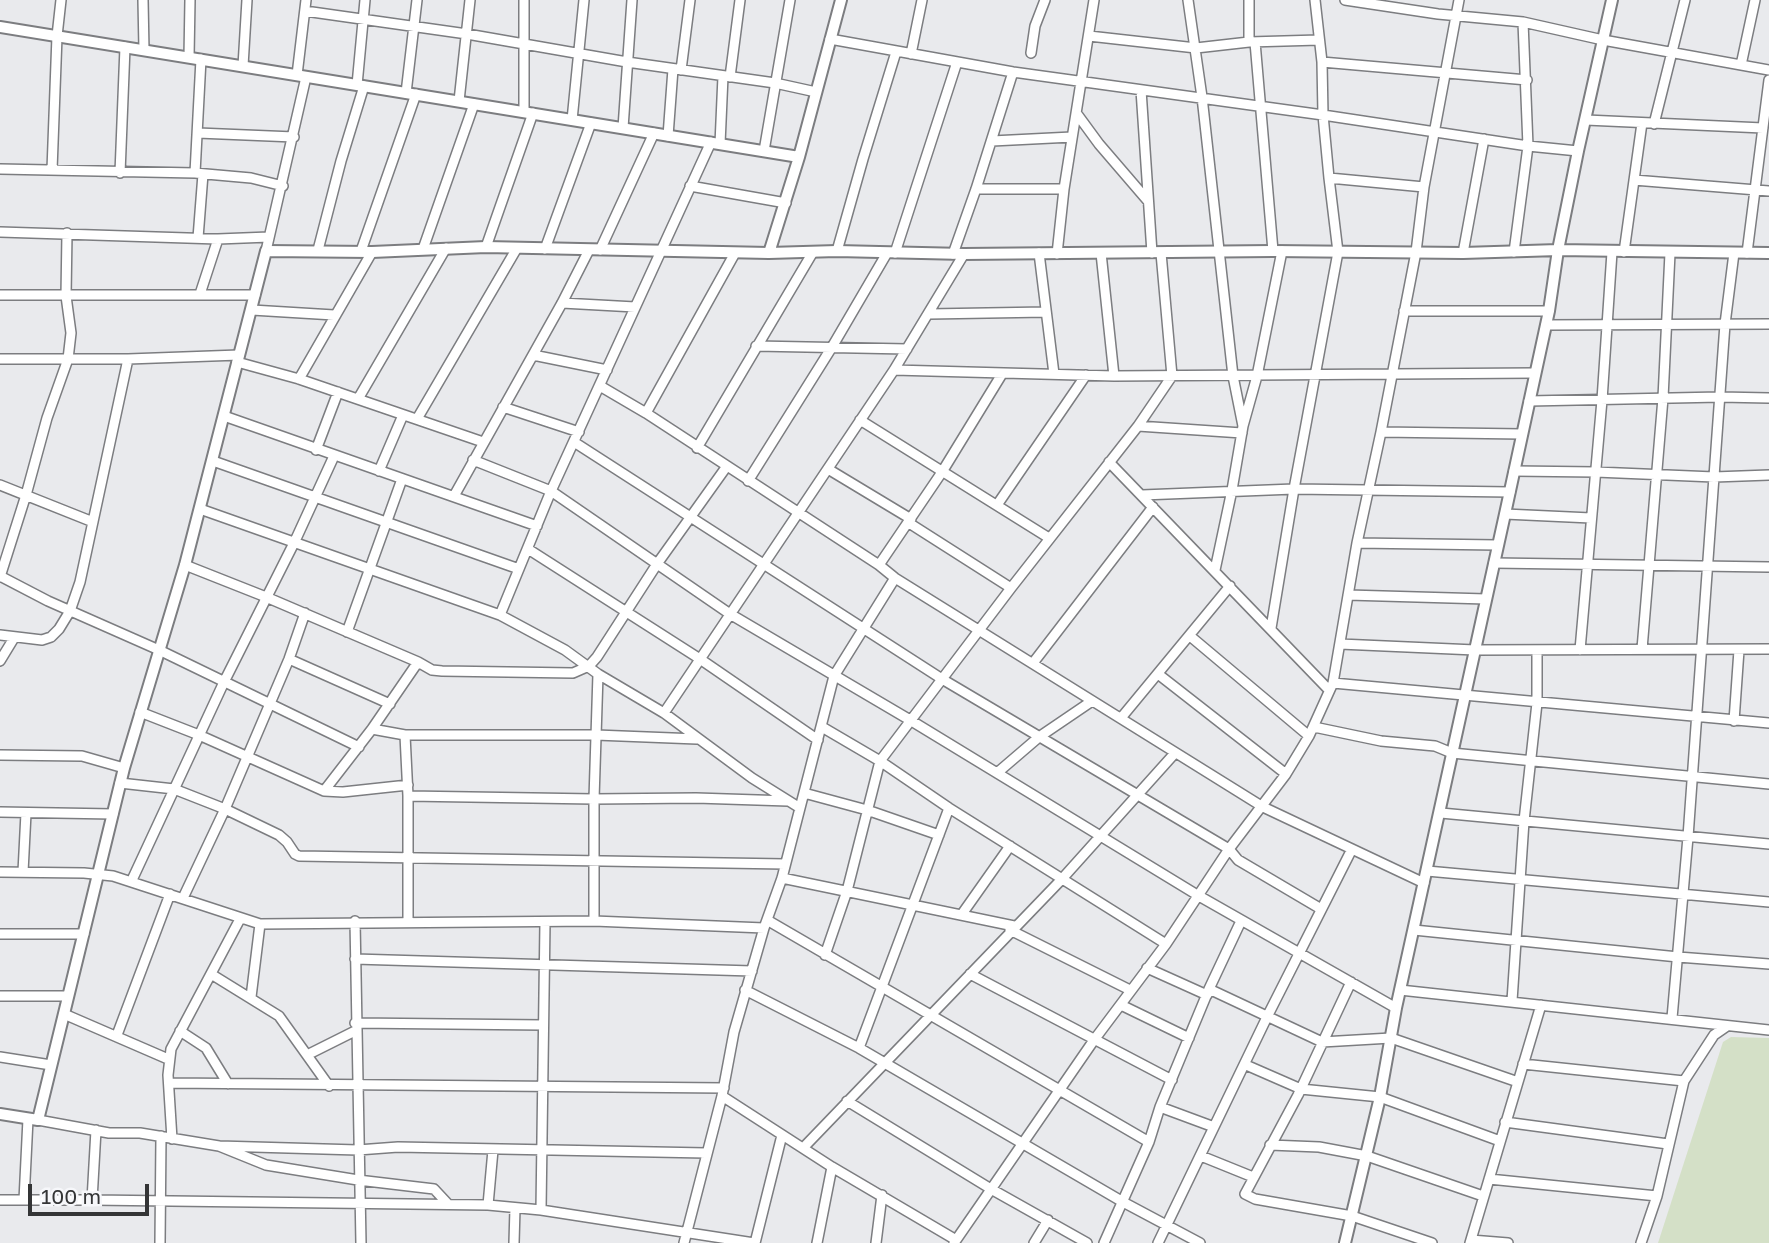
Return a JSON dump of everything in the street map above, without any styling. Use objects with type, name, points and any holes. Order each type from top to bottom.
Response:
[{"type":"street","points":[[52,170],[61,0]]},
{"type":"street","points":[[143,0],[144,50]]},
{"type":"street","points":[[189,57],[190,0]]},
{"type":"street","points":[[243,66],[246,0]]},
{"type":"street","points":[[24,1200],[33,1119],[51,1065],[124,768],[213,461],[283,186],[302,76],[306,0]]},
{"type":"street","points":[[318,250],[361,85],[365,0]]},
{"type":"street","points":[[299,379],[366,251],[411,94],[417,0]]},
{"type":"street","points":[[459,102],[470,0]]},
{"type":"street","points":[[486,247],[529,113],[524,0]]},
{"type":"street","points":[[572,120],[584,0]]},
{"type":"street","points":[[623,128],[632,0]]},
{"type":"street","points":[[668,135],[690,0]]},
{"type":"street","points":[[500,615],[551,491],[690,186],[715,143],[740,0]]},
{"type":"street","points":[[764,151],[790,0]]},
{"type":"street","points":[[769,253],[786,203],[841,0]]},
{"type":"street","points":[[911,54],[922,0]]},
{"type":"street","points":[[1031,53],[1035,26],[1045,0]]},
{"type":"street","points":[[1057,254],[1064,189],[1094,0]]},
{"type":"street","points":[[1182,0],[1188,0],[1196,48],[1233,376],[1242,429]]},
{"type":"street","points":[[1215,570],[1242,429],[1257,376],[1277,251],[1249,0]]},
{"type":"street","points":[[1271,628],[1338,252],[1323,115],[1322,62],[1315,0]]},
{"type":"street","points":[[1345,0],[1523,22],[1603,40],[1769,70]]},
{"type":"street","points":[[169,1083],[723,1092],[782,1135],[955,1242],[1094,1040],[1166,944],[1229,849],[1286,774],[1311,732],[1331,686],[1416,252],[1424,187],[1459,0]]},
{"type":"street","points":[[1345,1243],[1367,1156],[1396,1008],[1506,514],[1549,311],[1578,151],[1612,0]]},
{"type":"street","points":[[1654,124],[1685,0]]},
{"type":"street","points":[[1741,65],[1755,0]]},
{"type":"street","points":[[305,10],[775,83],[816,92]]},
{"type":"street","points":[[1514,252],[1528,146],[1523,22]]},
{"type":"street","points":[[0,27],[799,157]]},
{"type":"street","points":[[1089,36],[1196,48],[1252,42],[1319,40]]},
{"type":"street","points":[[830,39],[1013,72],[1578,151]]},
{"type":"street","points":[[120,173],[125,47]]},
{"type":"street","points":[[837,251],[896,51]]},
{"type":"street","points":[[198,238],[201,60]]},
{"type":"street","points":[[748,481],[891,253],[957,62]]},
{"type":"street","points":[[1322,62],[1527,80]]},
{"type":"street","points":[[664,713],[929,314],[958,254],[1013,72]]},
{"type":"street","points":[[1747,253],[1769,80]]},
{"type":"street","points":[[825,955],[847,891],[880,761],[1049,538],[1138,426],[1172,376],[1148,201],[1141,90]]},
{"type":"street","points":[[423,249],[474,104]]},
{"type":"street","points":[[1077,114],[1148,201]]},
{"type":"street","points":[[1586,120],[1763,128]]},
{"type":"street","points":[[545,248],[591,123]]},
{"type":"street","points":[[1580,650],[1607,324],[1642,123]]},
{"type":"street","points":[[198,133],[293,137]]},
{"type":"street","points":[[454,496],[594,250],[654,133]]},
{"type":"street","points":[[992,141],[1072,137]]},
{"type":"street","points":[[1463,253],[1484,139]]},
{"type":"street","points":[[0,169],[199,174],[251,178],[283,186]]},
{"type":"street","points":[[1329,178],[1424,187]]},
{"type":"street","points":[[1634,180],[1769,191]]},
{"type":"street","points":[[690,186],[786,203]]},
{"type":"street","points":[[976,189],[1064,189]]},
{"type":"street","points":[[0,232],[218,239],[270,237]]},
{"type":"street","points":[[67,233],[66,296],[71,332],[68,359],[47,418],[0,577],[359,747]]},
{"type":"street","points":[[200,294],[218,239]]},
{"type":"street","points":[[266,251],[486,247],[735,253],[1463,253],[1558,250],[1769,253]]},
{"type":"street","points":[[358,399],[446,248]]},
{"type":"street","points":[[417,419],[517,248]]},
{"type":"street","points":[[697,448],[813,252]]},
{"type":"street","points":[[646,413],[735,253]]},
{"type":"street","points":[[1040,253],[1045,312],[1055,374]]},
{"type":"street","points":[[1101,253],[1114,376]]},
{"type":"street","points":[[1643,649],[1663,398],[1670,253]]},
{"type":"street","points":[[1672,1018],[1720,397],[1734,253]]},
{"type":"street","points":[[0,295],[255,295]]},
{"type":"street","points":[[562,303],[635,307]]},
{"type":"street","points":[[251,310],[334,315]]},
{"type":"street","points":[[1404,312],[1549,311]]},
{"type":"street","points":[[929,314],[1045,312]]},
{"type":"street","points":[[1546,325],[1769,324]]},
{"type":"street","points":[[756,346],[908,349]]},
{"type":"street","points":[[533,355],[607,370]]},
{"type":"street","points":[[0,359],[238,358],[483,442]]},
{"type":"street","points":[[0,635],[42,640],[51,637],[70,611],[80,582],[128,359]]},
{"type":"street","points":[[894,370],[1114,376],[1535,373]]},
{"type":"street","points":[[879,565],[942,472],[1002,374]]},
{"type":"street","points":[[997,505],[1086,375]]},
{"type":"street","points":[[600,386],[646,413],[895,578],[1263,807],[1424,883]]},
{"type":"street","points":[[316,450],[338,392]]},
{"type":"street","points":[[1529,401],[1769,398]]},
{"type":"street","points":[[503,407],[579,432]]},
{"type":"street","points":[[379,471],[403,415]]},
{"type":"street","points":[[223,416],[537,526]]},
{"type":"street","points":[[860,420],[1049,538]]},
{"type":"street","points":[[1138,426],[1242,429]]},
{"type":"street","points":[[1381,432],[1522,434]]},
{"type":"street","points":[[574,442],[942,679],[1229,849],[1238,860],[1321,909]]},
{"type":"street","points":[[132,880],[224,682],[295,541],[334,456]]},
{"type":"street","points":[[473,460],[551,491],[730,614],[1241,921],[1396,1008]]},
{"type":"street","points":[[213,461],[519,569]]},
{"type":"street","points":[[1109,462],[1331,686],[1466,695],[1769,723]]},
{"type":"street","points":[[185,565],[305,613],[432,670],[573,673],[589,666],[597,657],[657,564],[727,466]]},
{"type":"street","points":[[828,469],[1011,588]]},
{"type":"street","points":[[1514,471],[1714,477],[1769,475]]},
{"type":"street","points":[[347,632],[402,479]]},
{"type":"street","points":[[0,485],[93,522]]},
{"type":"street","points":[[1142,495],[1294,489],[1510,492]]},
{"type":"street","points":[[1033,663],[1153,507]]},
{"type":"street","points":[[200,509],[500,615],[539,634],[598,674],[664,713],[697,739],[800,808]]},
{"type":"street","points":[[1506,514],[1591,518]]},
{"type":"street","points":[[1357,543],[1497,545]]},
{"type":"street","points":[[528,549],[700,659],[818,740]]},
{"type":"street","points":[[1494,563],[1769,567]]},
{"type":"street","points":[[684,1243],[723,1092],[745,990],[782,878],[834,676],[895,578]]},
{"type":"street","points":[[1121,718],[1230,586]]},
{"type":"street","points":[[1348,595],[1486,599]]},
{"type":"street","points":[[183,898],[225,809],[289,659],[305,613]]},
{"type":"street","points":[[1190,636],[1311,732],[1435,746],[1452,753],[1769,784]]},
{"type":"street","points":[[0,661],[14,638]]},
{"type":"street","points":[[1340,644],[1475,650],[1769,649]]},
{"type":"street","points":[[1512,1002],[1524,821],[1537,702],[1537,650]]},
{"type":"street","points":[[1734,721],[1739,650]]},
{"type":"street","points":[[289,659],[390,704]]},
{"type":"street","points":[[324,791],[359,747],[418,662]]},
{"type":"street","points":[[594,921],[598,674]]},
{"type":"street","points":[[1158,674],[1286,774]]},
{"type":"street","points":[[997,773],[1040,737],[1092,701]]},
{"type":"street","points":[[140,712],[199,735],[324,791],[408,791],[594,799],[696,797],[788,802]]},
{"type":"street","points":[[822,727],[880,761],[1060,880],[1166,944]]},
{"type":"street","points":[[372,729],[405,735],[596,735],[697,739]]},
{"type":"street","points":[[405,735],[408,921]]},
{"type":"street","points":[[803,1148],[1060,880],[1175,752]]},
{"type":"street","points":[[0,755],[88,757],[124,768]]},
{"type":"street","points":[[120,783],[174,789],[225,809],[279,835],[295,855],[299,856],[785,864]]},
{"type":"street","points":[[804,793],[867,810],[939,835]]},
{"type":"street","points":[[859,1048],[949,808]]},
{"type":"street","points":[[0,812],[113,814]]},
{"type":"street","points":[[23,872],[26,813]]},
{"type":"street","points":[[1440,813],[1769,844]]},
{"type":"street","points":[[962,914],[1010,846]]},
{"type":"street","points":[[1158,1243],[1352,849]]},
{"type":"street","points":[[1427,871],[1769,902]]},
{"type":"street","points":[[0,872],[99,874],[132,880],[260,924],[355,921],[765,924],[881,985],[1149,1142]]},
{"type":"street","points":[[782,878],[962,914],[1012,928],[1130,990]]},
{"type":"street","points":[[117,1035],[170,894]]},
{"type":"street","points":[[173,1139],[168,1059],[171,1049],[240,919]]},
{"type":"street","points":[[355,921],[361,1243]]},
{"type":"street","points":[[1104,1243],[1149,1142],[1160,1107],[1208,992],[1241,921]]},
{"type":"street","points":[[541,1210],[544,1150],[545,922]]},
{"type":"street","points":[[251,997],[260,924]]},
{"type":"street","points":[[1414,930],[1769,964]]},
{"type":"street","points":[[0,934],[84,934]]},
{"type":"street","points":[[355,959],[752,971]]},
{"type":"street","points":[[1147,968],[1268,1015],[1322,1042],[1391,1038],[1517,1082]]},
{"type":"street","points":[[211,974],[279,1016],[329,1086]]},
{"type":"street","points":[[971,974],[1172,1080]]},
{"type":"street","points":[[1351,982],[1301,1089],[1245,1191],[1248,1197],[1352,1216],[1414,1240],[1432,1243]]},
{"type":"street","points":[[745,990],[859,1048],[1122,1202],[1200,1243]]},
{"type":"street","points":[[1400,990],[1769,1030]]},
{"type":"street","points":[[0,996],[68,996]]},
{"type":"street","points":[[1121,1005],[1189,1038]]},
{"type":"street","points":[[1508,1243],[1470,1241],[1541,1005]]},
{"type":"street","points":[[64,1014],[168,1059]]},
{"type":"street","points":[[307,1055],[355,1027],[543,1025]]},
{"type":"street","points":[[1641,1243],[1657,1196],[1684,1081],[1709,1041],[1727,1026]]},
{"type":"street","points":[[180,1031],[206,1048],[228,1084]]},
{"type":"street","points":[[0,1057],[51,1065]]},
{"type":"street","points":[[1523,1064],[1684,1081]]},
{"type":"street","points":[[1246,1065],[1301,1089],[1380,1097],[1500,1141]]},
{"type":"street","points":[[847,1101],[991,1189],[1087,1243]]},
{"type":"street","points":[[1160,1107],[1214,1127]]},
{"type":"street","points":[[0,1114],[114,1134],[161,1136],[219,1146],[706,1153]]},
{"type":"street","points":[[1505,1122],[1668,1144]]},
{"type":"street","points":[[92,1200],[96,1130]]},
{"type":"street","points":[[0,1199],[488,1205],[541,1210],[754,1243],[782,1135]]},
{"type":"street","points":[[160,1243],[161,1136]]},
{"type":"street","points":[[1270,1144],[1319,1147],[1367,1156],[1483,1196]]},
{"type":"street","points":[[219,1146],[266,1165],[434,1189],[449,1204]]},
{"type":"street","points":[[488,1205],[493,1150]]},
{"type":"street","points":[[1201,1156],[1253,1177]]},
{"type":"street","points":[[817,1243],[832,1167]]},
{"type":"street","points":[[1489,1179],[1657,1196]]},
{"type":"street","points":[[876,1243],[883,1195]]},
{"type":"street","points":[[514,1243],[516,1208]]},
{"type":"street","points":[[1034,1243],[1048,1220]]},
{"type":"green space","points":[[1731,1037],[1769,1038],[1769,1243],[1658,1243],[1723,1042]]}]
